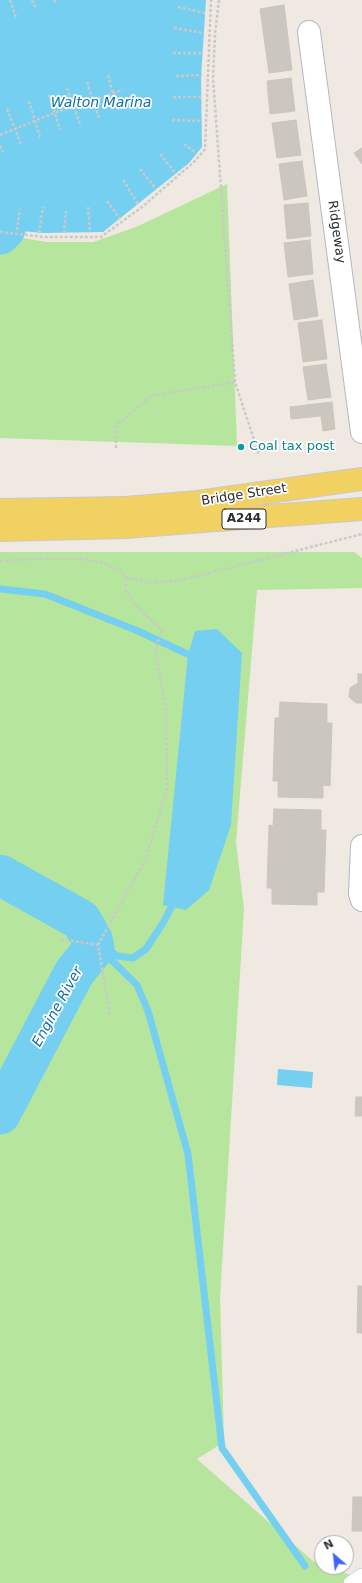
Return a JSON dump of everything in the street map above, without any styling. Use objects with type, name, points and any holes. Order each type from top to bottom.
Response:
[{"type":"main road","name":"Bridge Street","points":[[125,517],[162,506],[362,479]]},
{"type":"main road","name":"Bridge Street","points":[[125,517],[362,509]]},
{"type":"main road","name":"A244","points":[[0,510],[125,517]]},
{"type":"main road","name":"A244","points":[[0,530],[125,517]]},
{"type":"street","name":"Ridgeway","points":[[309,32],[362,432]]},
{"type":"street","points":[[362,846],[360,894],[362,900]]},
{"type":"lane","points":[[350,1583],[362,1575]]},
{"type":"path","points":[[10,0],[16,17]]},
{"type":"path","points":[[32,0],[36,9]]},
{"type":"path","points":[[0,232],[45,237],[101,237],[142,207],[194,162],[204,149],[211,0]]},
{"type":"path","points":[[219,0],[215,34],[213,78],[235,382],[259,455]]},
{"type":"path","points":[[178,7],[206,13]]},
{"type":"path","points":[[174,28],[204,33]]},
{"type":"path","points":[[173,53],[203,53]]},
{"type":"path","points":[[176,76],[202,74]]},
{"type":"path","points":[[108,75],[118,110]]},
{"type":"path","points":[[88,82],[99,118]]},
{"type":"path","points":[[68,88],[80,124]]},
{"type":"path","points":[[0,135],[54,113],[122,90]]},
{"type":"path","points":[[49,95],[60,130]]},
{"type":"path","points":[[173,97],[202,97]]},
{"type":"path","points":[[29,101],[40,137]]},
{"type":"path","points":[[7,109],[21,144]]},
{"type":"path","points":[[172,120],[202,121]]},
{"type":"path","points":[[184,144],[196,154]]},
{"type":"path","points":[[0,146],[3,152]]},
{"type":"path","points":[[160,154],[176,174]]},
{"type":"path","points":[[140,169],[156,189]]},
{"type":"path","points":[[123,180],[138,204]]},
{"type":"path","points":[[107,201],[120,219]]},
{"type":"path","points":[[40,233],[43,207]]},
{"type":"path","points":[[88,207],[90,232]]},
{"type":"path","points":[[17,230],[20,209]]},
{"type":"path","points":[[64,233],[66,211]]},
{"type":"path","points":[[116,448],[116,426],[151,396],[235,382]]},
{"type":"path","points":[[0,561],[31,559],[83,559],[104,563],[121,571],[126,576],[149,583],[182,580],[362,534]]},
{"type":"path","points":[[110,1014],[98,945],[146,858],[167,789],[166,708],[155,650],[162,634],[162,630],[137,607],[126,591],[126,576]]},
{"type":"path","points":[[61,938],[98,945]]},
{"type":"green space","points":[[227,184],[237,446],[0,438],[0,234],[46,242],[93,242],[136,227]]},
{"type":"green space","points":[[0,552],[354,552],[362,558],[362,588],[257,590],[236,842],[244,909],[220,1297],[224,1442],[197,1459],[314,1561],[314,1575],[351,1575],[362,1579],[362,1583],[0,1583]]},
{"type":"water","name":"Walton Marina","points":[[0,0],[206,0],[201,77],[202,147],[189,163],[103,232],[43,233],[0,229]]},
{"type":"water","points":[[217,629],[242,653],[231,825],[209,890],[186,910],[163,905],[188,655],[195,631]]},
{"type":"water","points":[[278,1069],[313,1072],[312,1088],[277,1085]]},
{"type":"building","points":[[284,5],[292,70],[269,73],[260,9]]},
{"type":"building","points":[[291,78],[295,111],[270,114],[267,81]]},
{"type":"building","points":[[296,120],[301,155],[277,158],[272,123]]},
{"type":"building","points":[[362,148],[362,164],[354,153]]},
{"type":"building","points":[[302,161],[307,196],[284,200],[279,164]]},
{"type":"building","points":[[308,203],[311,236],[287,239],[284,205]]},
{"type":"building","points":[[310,240],[313,274],[288,277],[284,243]]},
{"type":"building","points":[[313,280],[318,316],[294,320],[289,284]]},
{"type":"building","points":[[322,320],[327,359],[303,362],[298,323]]},
{"type":"building","points":[[326,364],[331,397],[308,400],[303,367]]},
{"type":"building","points":[[332,402],[335,429],[323,431],[321,416],[291,419],[290,407]]},
{"type":"building","points":[[358,674],[362,674],[362,703],[356,703],[349,697],[350,688],[358,683]]},
{"type":"building","points":[[280,702],[327,704],[327,723],[332,723],[330,786],[323,785],[323,798],[278,797],[278,781],[273,781],[275,718],[279,718]]},
{"type":"building","points":[[274,809],[321,810],[321,830],[326,830],[324,892],[317,892],[317,905],[272,904],[272,888],[267,888],[269,825],[273,826]]},
{"type":"building","points":[[356,1097],[362,1097],[362,1116],[355,1116]]},
{"type":"building","points":[[358,1286],[362,1286],[362,1333],[357,1333]]},
{"type":"building","points":[[353,1497],[362,1497],[362,1531],[352,1531]]},
{"type":"waterway","name":"Engine River","points":[[0,234],[5,229]]},
{"type":"waterway","points":[[0,589],[45,594],[138,631],[194,657],[195,659]]},
{"type":"waterway","name":"Engine River","points":[[0,875],[81,920],[92,939],[94,948],[74,973],[0,1114]]},
{"type":"waterway","points":[[92,939],[117,956],[133,958],[146,949],[163,923],[175,900]]},
{"type":"waterway","points":[[94,948],[100,949],[137,985],[148,1011],[188,1154],[222,1448],[305,1566]]},
{"type":"place","name":"Coal tax post","points":[[241,447]]}]
